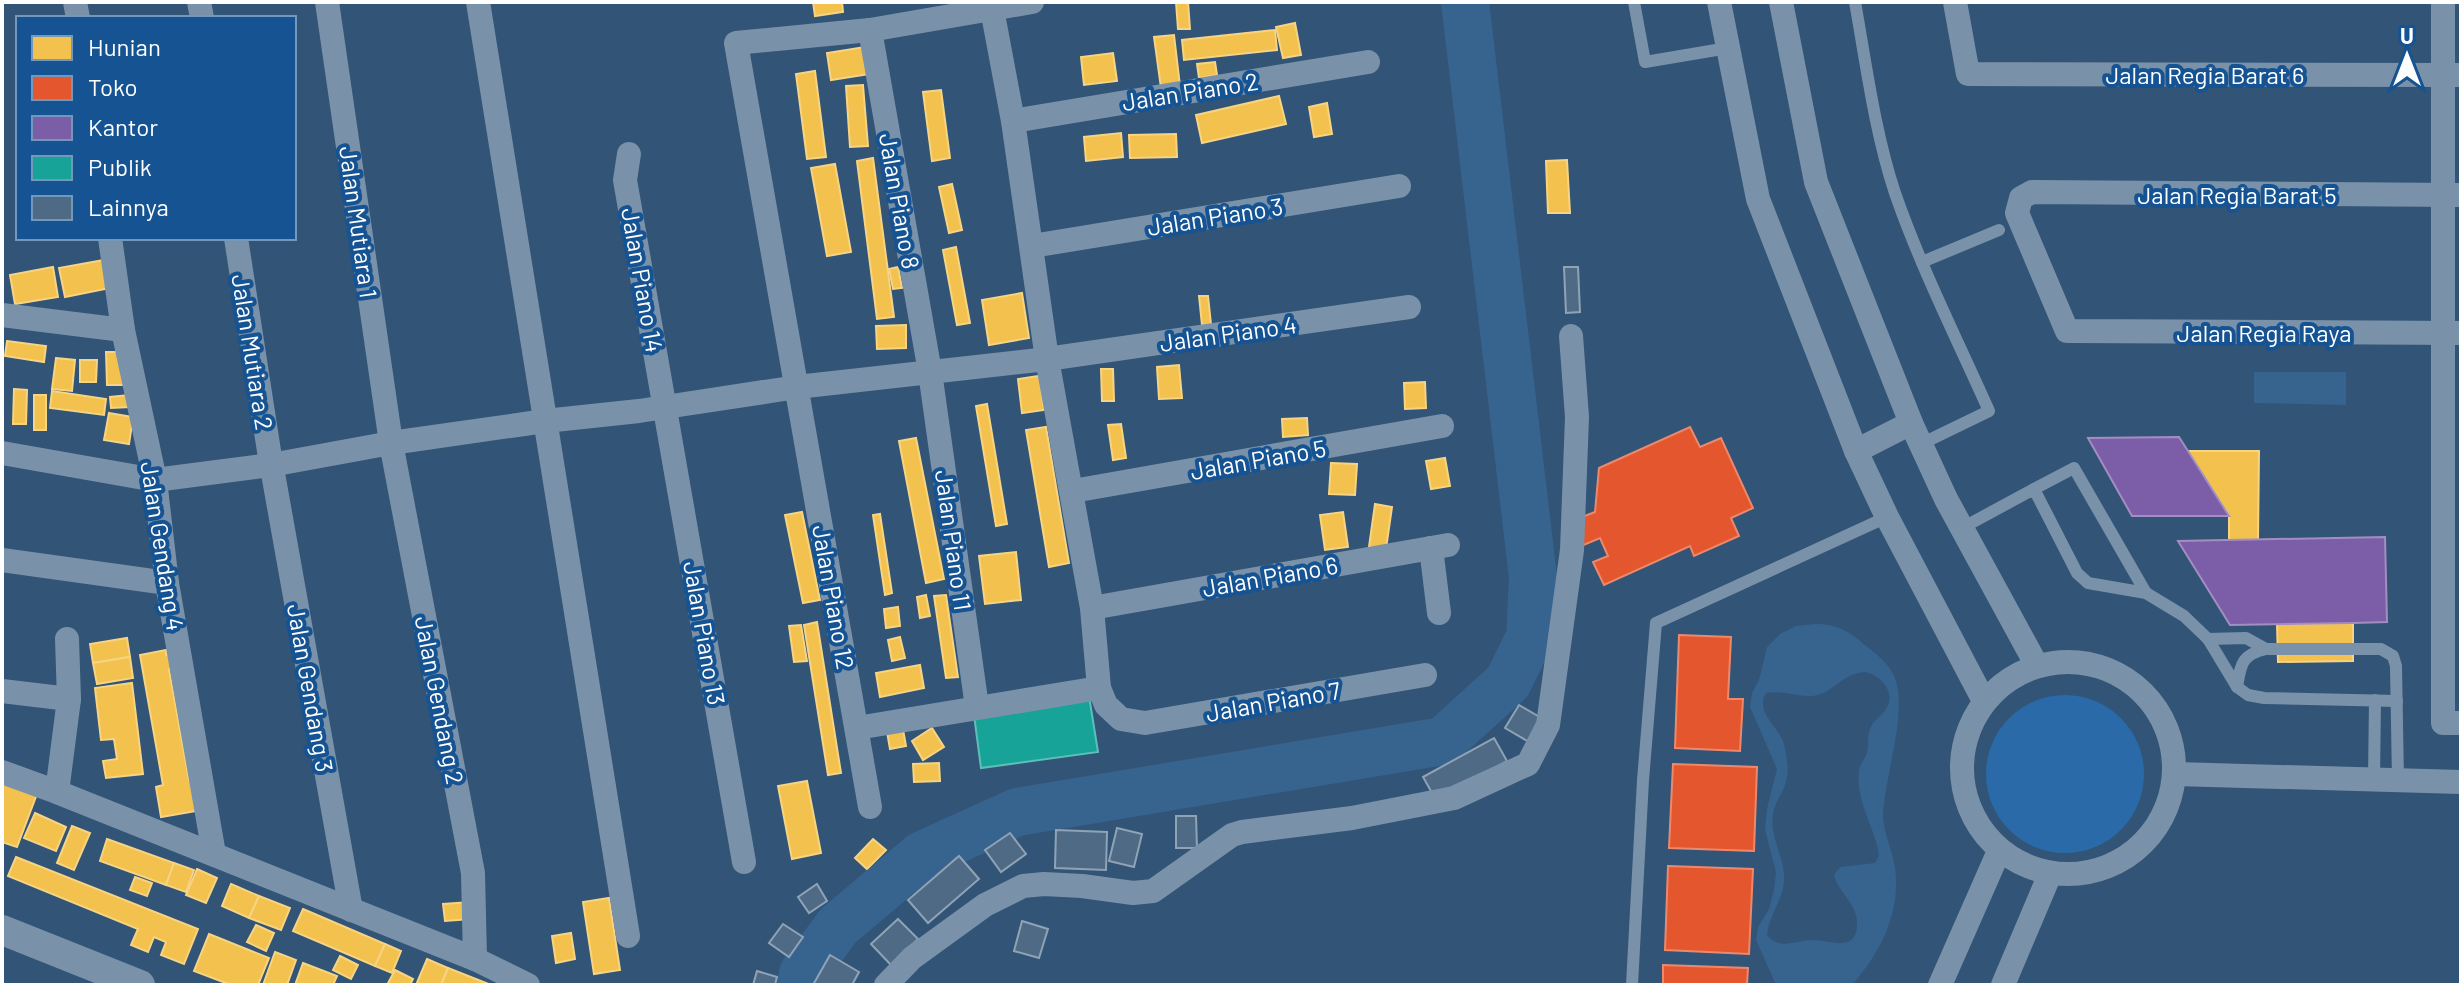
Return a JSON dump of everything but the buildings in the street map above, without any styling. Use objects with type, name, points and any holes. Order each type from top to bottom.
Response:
[{"type":"street","name":"Jalan Mutiara 1","points":[[327,2],[391,443]]},
{"type":"street","points":[[478,2],[628,936]]},
{"type":"street","points":[[879,19],[992,9],[1032,2]]},
{"type":"street","points":[[1719,2],[1758,199],[1856,451],[1887,517],[1984,701]]},
{"type":"street","points":[[1781,2],[1816,182],[1916,433],[1962,528],[2036,664]]},
{"type":"street","name":"Jalan Regia Barat 6","points":[[1955,2],[1968,74],[2452,75]]},
{"type":"street","points":[[2443,2],[2452,75],[2452,723]]},
{"type":"street","points":[[857,728],[1099,688],[1092,608],[1047,359],[1013,121],[992,9]]},
{"type":"street","name":"Jalan Piano 8","points":[[879,19],[930,372]]},
{"type":"street","name":"Jalan Piano 12","points":[[870,807],[736,43],[879,19]]},
{"type":"street","name":"Jalan Piano 2","points":[[1013,121],[1368,62]]},
{"type":"street","name":"Jalan Piano 14","points":[[629,154],[625,180],[666,405]]},
{"type":"street","name":"Jalan Piano 3","points":[[1032,246],[1399,186]]},
{"type":"street","name":"Jalan Regia Barat 5","points":[[2067,331],[2017,213],[2021,198],[2032,192],[2452,195]]},
{"type":"street","name":"Jalan Gendang 4","points":[[110,240],[123,330],[155,480],[167,583],[214,854]]},
{"type":"street","name":"Jalan Mutiara 2","points":[[236,240],[271,465]]},
{"type":"street","name":"Jalan Piano 4","points":[[2,453],[155,480],[271,465],[391,443],[545,421],[639,411],[797,387],[1047,359],[1409,307]]},
{"type":"street","points":[[2,315],[123,330]]},
{"type":"street","name":"Jalan Regia Raya","points":[[2067,331],[2452,333]]},
{"type":"street","points":[[886,985],[912,958],[985,905],[1023,886],[1057,885],[1133,893],[1153,891],[1232,835],[1352,818],[1454,798],[1528,764],[1548,725],[1572,550],[1577,417],[1571,336]]},
{"type":"street","name":"Jalan Piano 11","points":[[930,372],[977,707]]},
{"type":"street","name":"Jalan Piano 13","points":[[666,405],[744,862]]},
{"type":"street","name":"Jalan Piano 5","points":[[1073,491],[1442,426]]},
{"type":"street","points":[[1856,451],[1916,433]]},
{"type":"street","name":"Jalan Gendang 2","points":[[391,443],[473,873],[475,959]]},
{"type":"street","name":"Jalan Gendang 3","points":[[271,465],[351,910]]},
{"type":"street","name":"Jalan Piano 6","points":[[1092,608],[1439,546],[1439,613]]},
{"type":"street","points":[[2,560],[167,583]]},
{"type":"street","points":[[57,792],[69,699],[67,639]]},
{"type":"street","points":[[2070,662],[2104,668],[2134,684],[2157,709],[2171,740],[2175,774],[2167,809],[2148,839],[2121,862],[2087,874],[2050,874],[2023,866],[1999,851],[1973,819],[1961,779],[1965,738],[1984,701],[2008,680],[2036,664],[2070,662]]},
{"type":"street","name":"Jalan Piano 7","points":[[1099,688],[1106,705],[1121,719],[1145,723],[1425,675]]},
{"type":"street","points":[[2,691],[69,699]]},
{"type":"street","points":[[2,772],[475,959],[528,985]]},
{"type":"street","points":[[2175,774],[2461,782]]},
{"type":"street","points":[[1940,985],[1999,851]]},
{"type":"street","points":[[2003,985],[2050,874]]},
{"type":"street","points":[[2,930],[140,985]]},
{"type":"lane","points":[[1634,2],[1645,62],[1728,48]]},
{"type":"lane","points":[[1855,2],[1870,89],[1895,190],[1922,262],[1989,411],[1916,433]]},
{"type":"lane","points":[[1922,262],[1999,230]]},
{"type":"lane","points":[[1962,528],[2074,468],[2146,593]]},
{"type":"lane","points":[[2034,489],[2077,573],[2088,583],[2146,593],[2184,616],[2208,639],[2237,687],[2248,695],[2397,701]]},
{"type":"lane","points":[[1632,985],[1643,780],[1656,623],[1887,517]]},
{"type":"lane","points":[[2208,639],[2246,638],[2266,649]]},
{"type":"lane","points":[[2237,687],[2241,664],[2250,652],[2266,649],[2381,649],[2393,656],[2397,701],[2386,780]]},
{"type":"lane","points":[[2375,700],[2386,780]]},
{"type":"shaded area","points":[[2254,372],[2346,372],[2346,405],[2254,403]]},
{"type":"shaded area","points":[[1823,624],[1848,632],[1885,662],[1898,690],[1898,724],[1883,815],[1896,879],[1893,912],[1881,943],[1852,985],[1776,985],[1756,940],[1758,927],[1769,909],[1774,890],[1776,872],[1765,830],[1777,769],[1750,707],[1767,647],[1780,634],[1796,626]],"holes":[[[1865,672],[1885,685],[1889,696],[1886,709],[1870,729],[1867,753],[1859,770],[1860,793],[1879,856],[1875,863],[1840,867],[1834,875],[1854,910],[1856,934],[1841,943],[1813,940],[1777,943],[1767,935],[1781,896],[1784,873],[1772,823],[1788,770],[1781,737],[1764,710],[1763,699],[1766,693],[1772,692],[1812,696],[1826,692],[1849,676]]]},
{"type":"shaded area","points":[[2065,695],[2095,701],[2121,718],[2138,744],[2144,774],[2138,804],[2121,830],[2095,847],[2065,853],[2035,847],[2009,830],[1992,804],[1986,774],[1992,744],[2009,718],[2035,701]]},
{"type":"waterway","points":[[801,985],[803,973],[838,926],[922,855],[1017,812],[1443,741],[1508,682],[1530,637],[1533,577],[1465,2]]}]
